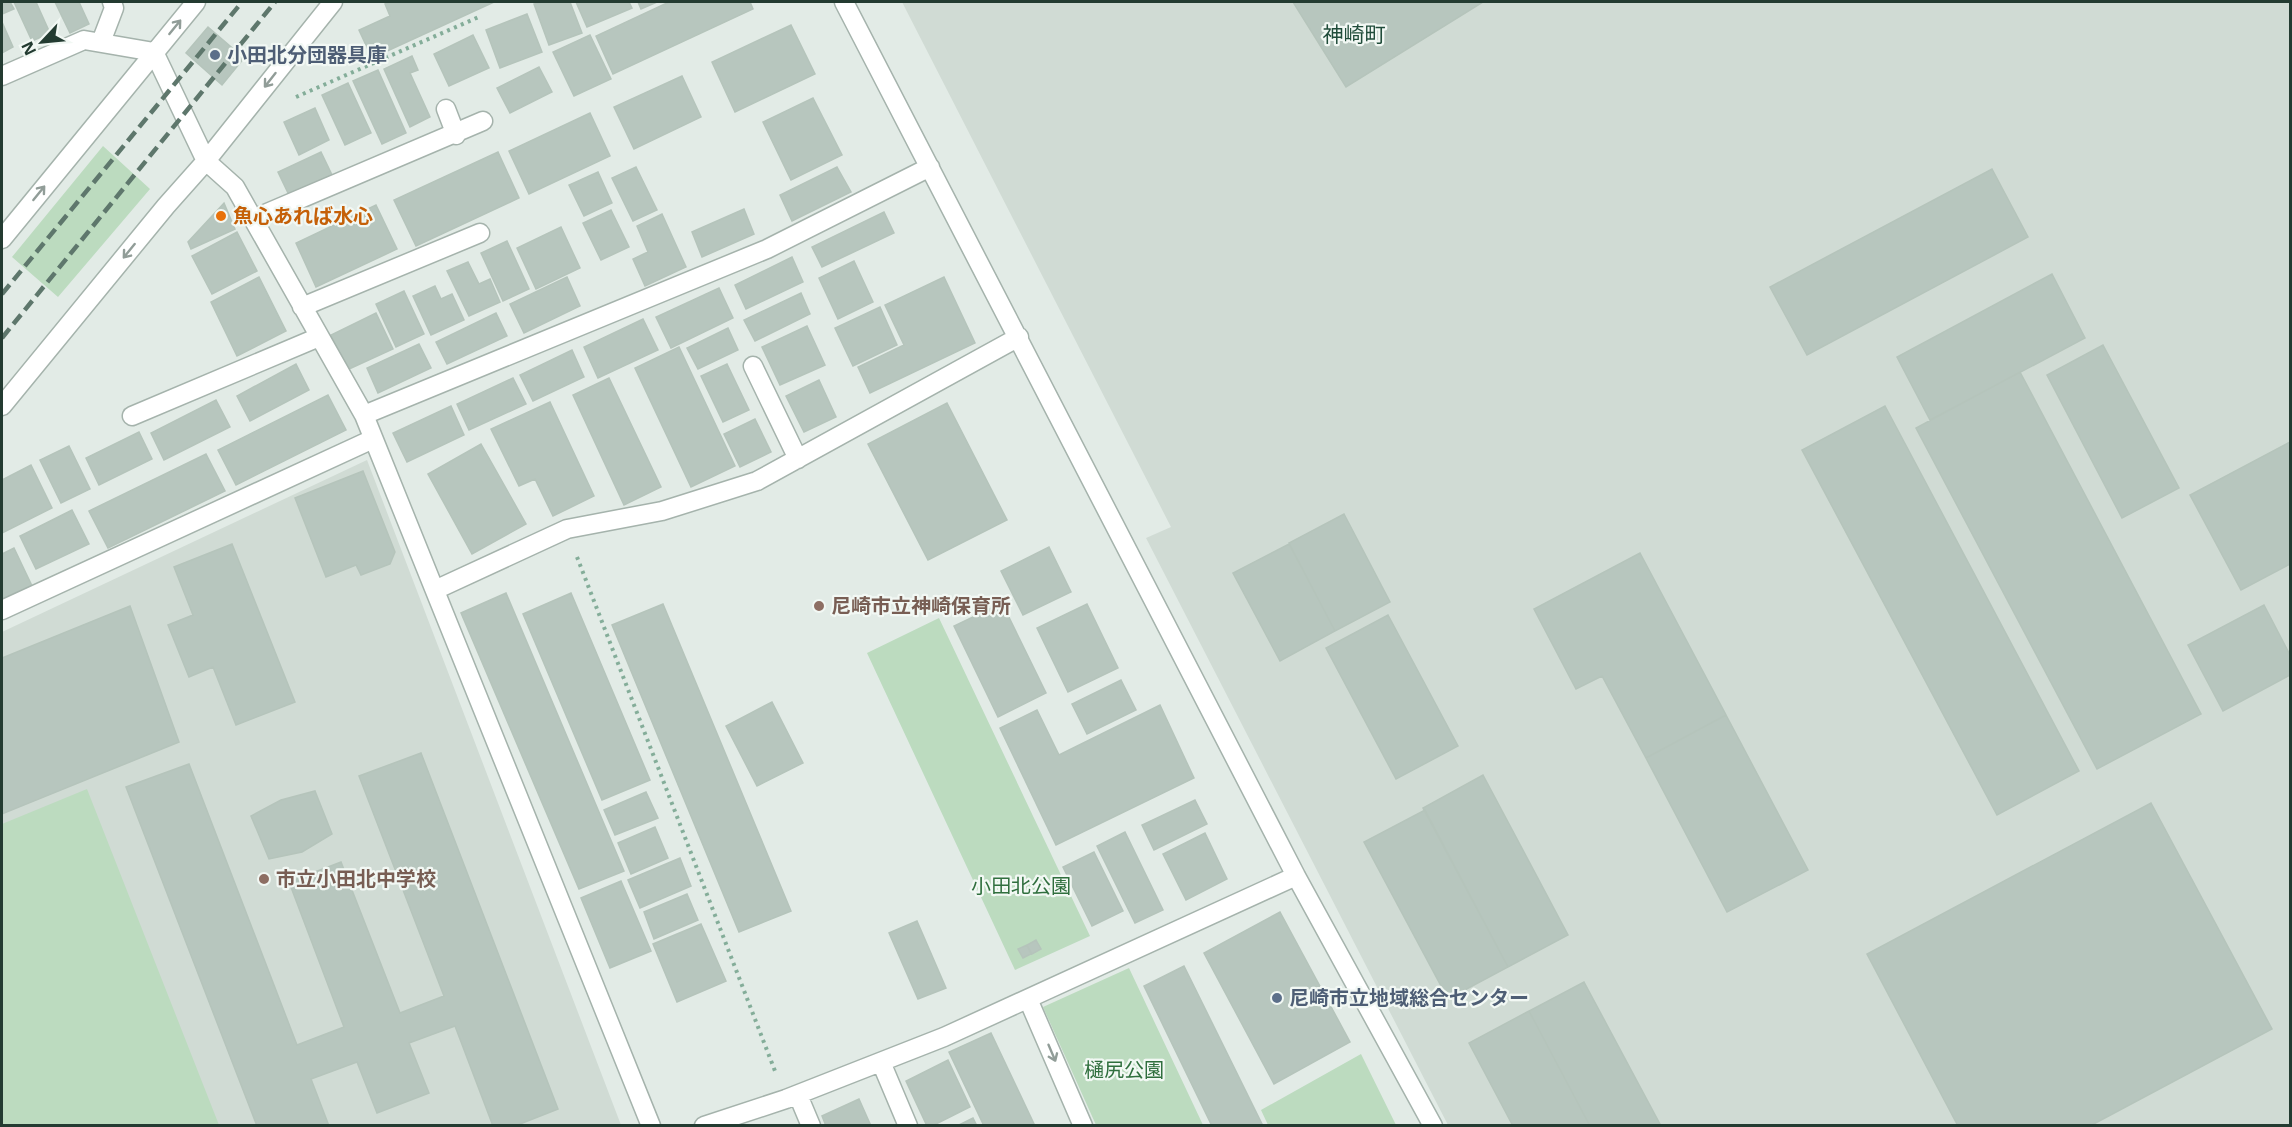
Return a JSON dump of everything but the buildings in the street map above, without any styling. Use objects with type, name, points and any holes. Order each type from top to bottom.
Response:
[{"type":"street","points":[[101,42],[114,8],[112,2]]},
{"type":"street","points":[[2,238],[196,2]]},
{"type":"street","points":[[2,406],[166,206],[206,161],[333,2]]},
{"type":"street","points":[[844,2],[1296,876],[1433,1125]]},
{"type":"street","points":[[2,76],[84,40],[154,52]]},
{"type":"street","points":[[154,52],[206,161],[235,187],[364,415],[651,1125]]},
{"type":"street","points":[[446,109],[456,135]]},
{"type":"street","points":[[253,219],[456,135],[483,121]]},
{"type":"street","points":[[364,415],[767,249],[930,167]]},
{"type":"street","points":[[303,306],[480,232]]},
{"type":"street","points":[[132,416],[320,337]]},
{"type":"street","points":[[435,590],[567,529],[663,511],[757,481],[1019,338]]},
{"type":"street","points":[[753,366],[798,459]]},
{"type":"street","points":[[2,610],[374,439]]},
{"type":"street","points":[[704,1125],[792,1097],[945,1037],[1296,876]]},
{"type":"street","points":[[1028,999],[1083,1125]]},
{"type":"street","points":[[881,1062],[908,1125]]},
{"type":"street","points":[[792,1097],[811,1125]]},
{"type":"path","points":[[292,98],[481,16]]},
{"type":"path","points":[[567,529],[792,1097]]},
{"type":"shaded area","points":[[902,2],[2290,2],[2290,1125],[1448,1125],[1146,538],[1171,527]]},
{"type":"shaded area","name":"市立小田北中学校","points":[[367,460],[621,1125],[2,1125],[2,632]]},
{"type":"green space","points":[[103,146],[150,189],[58,297],[12,257]]},
{"type":"green space","name":"小田北公園","points":[[939,618],[1090,936],[1015,970],[867,653]]},
{"type":"green space","points":[[87,789],[219,1125],[2,1125],[2,824]]},
{"type":"green space","name":"樋尻公園","points":[[1129,968],[1203,1125],[1096,1125],[1043,1007]]},
{"type":"green space","points":[[1361,1054],[1396,1125],[1268,1125],[1261,1110]]},
{"type":"railway","points":[[2,294],[242,2]]},
{"type":"railway","points":[[2,338],[275,2]]},
{"type":"place","name":"小田北分団器具庫","points":[[215,55]]},
{"type":"place","name":"魚心あれば水心","points":[[221,216]]},
{"type":"place","name":"尼崎市立神崎保育所","points":[[819,606]]},
{"type":"place","name":"市立小田北中学校","points":[[264,879]]},
{"type":"place","name":"尼崎市立地域総合センター","points":[[1277,998]]},
{"type":"district","name":"神崎町","points":[[1354,35]]}]
